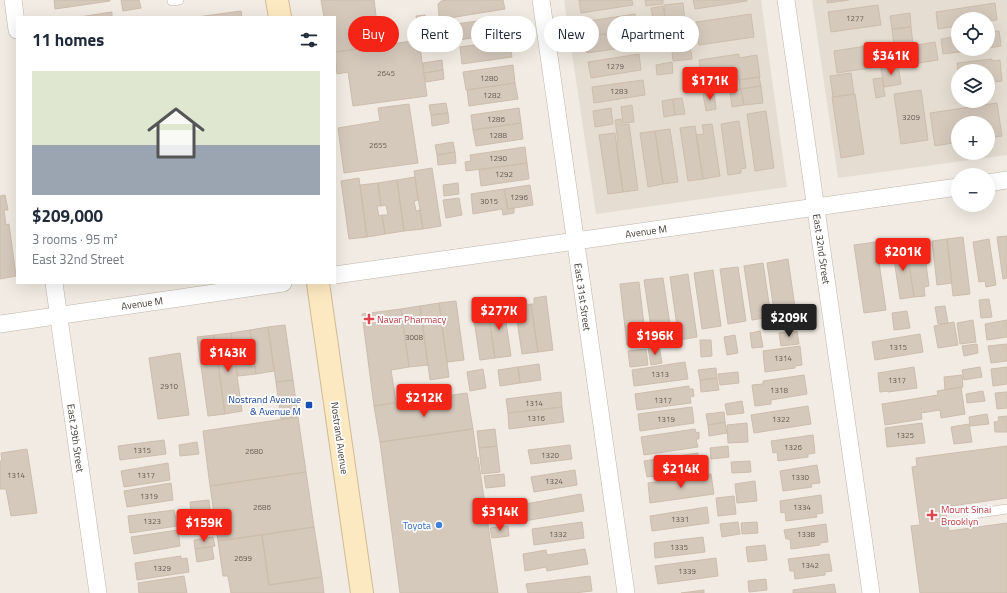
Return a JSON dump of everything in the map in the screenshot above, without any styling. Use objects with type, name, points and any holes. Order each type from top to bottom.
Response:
[{"type":"main road","points":[[278,0],[280,16]]},
{"type":"main road","name":"Nostrand Avenue","points":[[318,284],[362,593]]},
{"type":"street","points":[[13,0],[16,22]]},
{"type":"street","name":"East 31st Street","points":[[541,0],[626,593]]},
{"type":"street","name":"East 32nd Street","points":[[786,0],[871,593]]},
{"type":"street","points":[[995,182],[1007,180]]},
{"type":"street","name":"Avenue M","points":[[336,275],[951,188]]},
{"type":"street","name":"East 29th Street","points":[[54,284],[98,593]]},
{"type":"street","name":"Avenue M","points":[[0,324],[276,284]]},
{"type":"lane","points":[[972,514],[1007,509]]},
{"type":"shaded area","points":[[564,0],[761,0],[787,187],[596,214],[572,52],[599,52],[599,16],[566,16]]},
{"type":"shaded area","points":[[812,0],[1007,0],[1007,155],[995,157],[995,116],[951,116],[951,160],[970,160],[838,178]]},
{"type":"building","points":[[54,0],[110,0],[110,1],[55,9]]},
{"type":"building","points":[[121,0],[139,0],[141,8],[123,11]]},
{"type":"building","points":[[321,0],[374,0],[376,16],[348,16],[348,50],[336,52],[336,16],[324,16]]},
{"type":"building","points":[[503,0],[505,9],[462,16],[439,16],[438,4],[441,1]]},
{"type":"building","points":[[579,0],[632,0],[633,5],[581,13]]},
{"type":"building","points":[[645,0],[663,0],[663,4],[646,6]]},
{"type":"building","points":[[693,0],[747,0],[747,1],[695,9]]},
{"type":"building","points":[[827,0],[849,0],[827,3]]},
{"type":"building","points":[[683,3],[684,16],[665,16],[664,5]]},
{"type":"building","points":[[995,3],[997,20],[995,20],[995,12],[951,12],[951,27],[938,29],[936,12]]},
{"type":"building","points":[[878,5],[881,25],[831,32],[828,12]]},
{"type":"building","points":[[663,6],[665,16],[652,16],[651,8]]},
{"type":"building","points":[[241,11],[242,16],[204,16]]},
{"type":"building","points":[[112,12],[112,16],[86,16]]},
{"type":"building","points":[[910,13],[911,27],[892,29],[890,16]]},
{"type":"building","points":[[635,14],[635,16],[622,16]]},
{"type":"building","points":[[751,14],[754,37],[699,45],[699,22]]},
{"type":"building","points":[[607,18],[607,34],[599,35],[599,19]]},
{"type":"building","points":[[471,22],[471,38],[463,39],[463,23]]},
{"type":"building","points":[[911,27],[913,44],[894,46],[892,29]]},
{"type":"building","points":[[995,31],[999,31],[1001,46],[995,47]]},
{"type":"building","points":[[607,34],[607,50],[599,51],[599,35]]},
{"type":"building","points":[[951,37],[951,53],[943,54],[941,39]]},
{"type":"building","points":[[407,42],[407,52],[421,52],[427,96],[353,106],[348,72],[337,74],[336,52],[348,50],[348,52],[399,52],[399,43]]},
{"type":"building","points":[[935,42],[938,60],[919,63],[917,45]]},
{"type":"building","points":[[886,43],[889,65],[837,73],[834,51]]},
{"type":"building","points":[[471,45],[471,52],[511,52],[512,57],[462,64],[461,52],[463,52],[463,47]]},
{"type":"building","points":[[672,52],[691,52],[692,59],[673,61]]},
{"type":"building","points":[[639,54],[641,70],[591,78],[588,62]]},
{"type":"building","points":[[739,54],[739,58],[757,55],[760,77],[739,80],[738,76],[718,79],[719,87],[703,89],[699,60]]},
{"type":"building","points":[[992,59],[992,61],[1000,60],[1002,81],[995,82],[995,64],[957,63]]},
{"type":"building","points":[[442,60],[443,70],[424,73],[423,63]]},
{"type":"building","points":[[672,62],[673,73],[657,75],[656,65]]},
{"type":"building","points":[[513,65],[515,83],[466,90],[463,72]]},
{"type":"building","points":[[898,65],[901,84],[884,87],[881,68]]},
{"type":"building","points":[[443,70],[444,79],[426,82],[424,73]]},
{"type":"building","points":[[851,73],[854,94],[833,97],[830,76]]},
{"type":"building","points":[[759,77],[761,86],[740,89],[739,80]]},
{"type":"building","points":[[882,78],[885,96],[876,98],[873,79]]},
{"type":"building","points":[[643,80],[645,95],[594,103],[592,87]]},
{"type":"building","points":[[515,83],[518,99],[469,106],[467,90]]},
{"type":"building","points":[[761,86],[763,103],[744,105],[741,89]]},
{"type":"building","points":[[741,89],[744,105],[732,107],[730,91]]},
{"type":"building","points":[[921,90],[928,140],[901,144],[894,94]]},
{"type":"building","points":[[714,92],[716,109],[706,111],[703,94]]},
{"type":"building","points":[[855,94],[864,154],[841,158],[832,97]]},
{"type":"building","points":[[682,98],[685,114],[675,115],[673,99]]},
{"type":"building","points":[[673,99],[675,115],[664,117],[662,101]]},
{"type":"building","points":[[446,103],[448,113],[431,115],[429,105]]},
{"type":"building","points":[[995,103],[997,103],[1002,136],[995,137],[995,116],[951,116],[951,143],[935,146],[930,113],[964,108],[995,108]]},
{"type":"building","points":[[409,104],[418,163],[344,173],[338,128],[380,121],[378,108]]},
{"type":"building","points":[[632,105],[634,122],[623,123],[621,107]]},
{"type":"building","points":[[519,108],[521,123],[473,130],[471,115]]},
{"type":"building","points":[[611,108],[613,124],[595,127],[593,111]]},
{"type":"building","points":[[766,111],[774,168],[755,171],[747,114]]},
{"type":"building","points":[[448,113],[449,123],[432,126],[431,115]]},
{"type":"building","points":[[621,119],[622,125],[629,124],[638,190],[623,192],[616,143],[618,143],[615,120]]},
{"type":"building","points":[[739,121],[746,168],[741,169],[741,173],[728,175],[721,124]]},
{"type":"building","points":[[521,123],[523,139],[476,146],[473,130]]},
{"type":"building","points":[[712,124],[720,176],[703,179],[696,135],[704,134],[702,125]]},
{"type":"building","points":[[695,126],[703,179],[688,181],[680,128]]},
{"type":"building","points":[[670,129],[678,182],[663,184],[655,131]]},
{"type":"building","points":[[655,131],[663,184],[648,187],[640,133]]},
{"type":"building","points":[[615,133],[623,192],[608,194],[599,135]]},
{"type":"building","points":[[453,142],[455,152],[437,155],[435,145]]},
{"type":"building","points":[[525,147],[527,163],[466,171],[465,162],[471,161],[470,155]]},
{"type":"building","points":[[455,152],[456,163],[438,165],[437,155]]},
{"type":"building","points":[[527,163],[529,179],[481,186],[479,170]]},
{"type":"building","points":[[432,168],[441,226],[423,229],[414,171]]},
{"type":"building","points":[[415,177],[418,200],[414,201],[416,211],[420,210],[423,229],[404,231],[397,180]]},
{"type":"building","points":[[359,178],[367,237],[349,239],[341,181]]},
{"type":"building","points":[[397,180],[404,231],[385,234],[382,215],[388,215],[386,205],[381,206],[378,183]]},
{"type":"building","points":[[378,183],[381,206],[377,206],[379,216],[382,215],[385,234],[367,237],[360,185]]},
{"type":"building","points":[[458,183],[459,194],[444,196],[443,185]]},
{"type":"building","points":[[530,185],[533,205],[508,209],[504,189]]},
{"type":"building","points":[[504,189],[508,209],[514,208],[514,213],[503,215],[502,209],[473,214],[471,194]]},
{"type":"building","points":[[5,195],[8,210],[4,210],[6,225],[9,224],[16,276],[0,279],[0,196]]},
{"type":"building","points":[[459,198],[462,215],[446,218],[443,200]]},
{"type":"building","points":[[1007,236],[1007,278],[1003,279],[997,237]]},
{"type":"building","points":[[963,237],[970,294],[953,296],[947,239]]},
{"type":"building","points":[[947,239],[952,283],[937,285],[932,241]]},
{"type":"building","points":[[989,239],[996,285],[986,287],[985,281],[979,282],[973,242]]},
{"type":"building","points":[[876,242],[886,310],[864,313],[854,245]]},
{"type":"building","points":[[923,242],[929,286],[924,287],[925,296],[914,297],[906,244]]},
{"type":"building","points":[[906,244],[914,297],[900,299],[892,246]]},
{"type":"building","points":[[788,259],[797,321],[776,324],[767,263]]},
{"type":"building","points":[[763,263],[771,317],[752,320],[744,266]]},
{"type":"building","points":[[738,267],[746,321],[728,324],[720,269]]},
{"type":"building","points":[[713,270],[721,326],[702,329],[694,273]]},
{"type":"building","points":[[688,274],[697,337],[679,340],[670,277]]},
{"type":"building","points":[[663,278],[671,331],[652,334],[644,280]]},
{"type":"building","points":[[639,282],[646,342],[627,345],[620,284]]},
{"type":"building","points":[[546,296],[553,350],[538,352],[531,304],[534,304],[534,298]]},
{"type":"building","points":[[526,299],[527,305],[531,304],[538,352],[522,354],[514,300]]},
{"type":"building","points":[[989,299],[992,317],[981,318],[979,300]]},
{"type":"building","points":[[456,301],[464,360],[447,362],[439,303]]},
{"type":"building","points":[[503,302],[511,356],[495,358],[488,310],[492,310],[491,303]]},
{"type":"building","points":[[439,303],[449,377],[430,380],[420,306]]},
{"type":"building","points":[[484,304],[485,311],[488,310],[495,358],[480,360],[472,306]]},
{"type":"building","points":[[420,306],[428,365],[409,367],[401,309]]},
{"type":"building","points":[[945,306],[948,323],[938,324],[935,307]]},
{"type":"building","points":[[401,309],[409,367],[391,370],[396,402],[374,406],[362,314]]},
{"type":"building","points":[[907,311],[910,328],[894,330],[892,313]]},
{"type":"building","points":[[973,320],[976,342],[960,344],[957,323]]},
{"type":"building","points":[[1007,320],[1007,337],[987,340],[985,324]]},
{"type":"building","points":[[954,322],[958,345],[938,348],[934,326]]},
{"type":"building","points":[[285,325],[293,380],[276,382],[268,327]]},
{"type":"building","points":[[268,327],[274,371],[256,374],[250,330]]},
{"type":"building","points":[[250,330],[256,374],[238,376],[231,333]]},
{"type":"building","points":[[760,331],[763,347],[752,348],[750,333]]},
{"type":"building","points":[[797,331],[799,344],[781,346],[779,333]]},
{"type":"building","points":[[231,333],[242,411],[225,414],[214,335]]},
{"type":"building","points":[[920,334],[923,352],[875,360],[872,342]]},
{"type":"building","points":[[214,335],[225,414],[208,416],[197,337]]},
{"type":"building","points":[[735,335],[738,353],[727,355],[724,337]]},
{"type":"building","points":[[700,340],[711,340],[712,356],[701,357]]},
{"type":"building","points":[[977,344],[978,353],[964,356],[962,346]]},
{"type":"building","points":[[1007,344],[1007,361],[991,363],[988,346]]},
{"type":"building","points":[[659,346],[662,363],[651,365],[648,348]]},
{"type":"building","points":[[800,346],[802,365],[795,366],[795,368],[765,372],[763,351]]},
{"type":"building","points":[[646,349],[648,365],[630,367],[628,351]]},
{"type":"building","points":[[180,353],[189,415],[158,419],[149,358]]},
{"type":"building","points":[[685,362],[688,379],[634,386],[632,370]]},
{"type":"building","points":[[539,364],[541,380],[520,383],[518,367]]},
{"type":"building","points":[[518,367],[520,383],[500,386],[498,370]]},
{"type":"building","points":[[914,367],[917,388],[880,392],[878,373]]},
{"type":"building","points":[[980,367],[982,377],[964,380],[962,370]]},
{"type":"building","points":[[1007,367],[1007,384],[993,386],[991,369]]},
{"type":"building","points":[[716,368],[717,378],[700,380],[698,370]]},
{"type":"building","points":[[483,369],[486,388],[470,391],[467,372]]},
{"type":"building","points":[[738,372],[739,383],[720,385],[718,374]]},
{"type":"building","points":[[804,375],[807,394],[771,400],[771,404],[755,406],[752,385],[763,384],[763,381]]},
{"type":"building","points":[[962,375],[963,387],[945,390],[944,377]]},
{"type":"building","points":[[717,378],[719,390],[701,392],[700,380]]},
{"type":"building","points":[[293,380],[298,417],[281,419],[276,382]]},
{"type":"building","points":[[689,386],[689,389],[693,389],[694,396],[690,397],[691,403],[637,410],[635,394]]},
{"type":"building","points":[[961,387],[965,414],[941,418],[940,410],[921,413],[922,419],[885,425],[882,404],[938,395],[937,391]]},
{"type":"building","points":[[983,391],[985,401],[967,403],[966,394]]},
{"type":"building","points":[[561,392],[562,407],[508,413],[506,399]]},
{"type":"building","points":[[1007,392],[1007,408],[997,409],[995,393]]},
{"type":"building","points":[[467,393],[473,429],[380,442],[374,406]]},
{"type":"building","points":[[742,401],[744,413],[727,415],[725,404]]},
{"type":"building","points":[[808,406],[811,424],[754,433],[751,415]]},
{"type":"building","points":[[562,407],[564,422],[509,429],[508,413]]},
{"type":"building","points":[[692,407],[694,423],[640,431],[638,414]]},
{"type":"building","points":[[724,412],[725,422],[708,425],[706,414]]},
{"type":"building","points":[[987,414],[989,424],[970,426],[969,417]]},
{"type":"building","points":[[1007,416],[1007,432],[995,432],[994,422],[999,421],[998,417]]},
{"type":"building","points":[[298,417],[306,472],[210,486],[203,431]]},
{"type":"building","points":[[725,422],[727,433],[709,436],[708,425]]},
{"type":"building","points":[[747,423],[748,442],[728,443],[727,425]]},
{"type":"building","points":[[922,423],[925,443],[887,447],[885,428]]},
{"type":"building","points":[[969,424],[972,442],[954,444],[951,427]]},
{"type":"building","name":"Toyota","points":[[473,429],[498,593],[400,593],[380,442]]},
{"type":"building","points":[[495,429],[497,446],[479,448],[477,431]]},
{"type":"building","points":[[695,429],[696,433],[699,432],[699,439],[696,439],[698,447],[644,455],[641,437]]},
{"type":"building","points":[[813,435],[815,453],[808,454],[808,457],[778,461],[777,452],[773,453],[771,441]]},
{"type":"building","points":[[164,440],[166,454],[120,460],[118,446]]},
{"type":"building","points":[[197,442],[199,454],[180,456],[179,445]]},
{"type":"building","points":[[570,445],[572,459],[531,464],[528,450]]},
{"type":"building","points":[[497,446],[500,472],[482,474],[479,448]]},
{"type":"building","points":[[728,446],[729,457],[711,459],[710,448]]},
{"type":"building","name":"Mount Sinai Brooklyn","points":[[1007,446],[1007,498],[945,507],[949,531],[1007,523],[1007,593],[920,593],[911,526],[920,525],[912,467],[917,466],[916,458]]},
{"type":"building","points":[[27,449],[37,513],[11,516],[6,489],[0,489],[0,461],[2,461],[1,453]]},
{"type":"building","points":[[698,453],[698,456],[703,455],[705,469],[647,477],[644,461]]},
{"type":"building","points":[[750,461],[751,472],[732,473],[731,462]]},
{"type":"building","points":[[168,463],[170,480],[124,487],[121,471]]},
{"type":"building","points":[[817,465],[820,483],[811,484],[812,487],[783,491],[780,471]]},
{"type":"building","points":[[575,470],[577,485],[534,492],[531,477]]},
{"type":"building","points":[[306,472],[314,527],[218,541],[210,486]]},
{"type":"building","points":[[504,474],[505,486],[486,488],[484,476]]},
{"type":"building","points":[[711,474],[714,494],[650,503],[648,483]]},
{"type":"building","points":[[755,481],[757,501],[737,503],[735,484]]},
{"type":"building","points":[[171,483],[173,500],[127,507],[124,491]]},
{"type":"building","points":[[581,494],[584,511],[512,523],[509,507]]},
{"type":"building","points":[[821,495],[823,513],[816,514],[817,517],[786,521],[785,512],[781,513],[780,501]]},
{"type":"building","points":[[734,496],[736,514],[718,516],[716,498]]},
{"type":"building","points":[[209,500],[210,510],[191,512],[190,502]]},
{"type":"building","points":[[707,507],[709,523],[652,531],[650,516]]},
{"type":"building","points":[[174,510],[177,526],[130,533],[128,516]]},
{"type":"building","points":[[582,522],[584,538],[534,545],[532,529]]},
{"type":"building","points":[[738,522],[740,534],[722,537],[720,524]]},
{"type":"building","points":[[757,522],[758,533],[742,534],[741,523]]},
{"type":"building","points":[[826,524],[828,542],[820,543],[820,545],[791,549],[790,539],[786,539],[784,530]]},
{"type":"building","points":[[508,526],[509,536],[492,538],[490,528]]},
{"type":"building","points":[[314,527],[322,577],[269,585],[262,535]]},
{"type":"building","points":[[178,530],[180,546],[134,554],[131,537]]},
{"type":"building","points":[[262,535],[269,585],[322,577],[324,593],[231,593],[228,576],[223,576],[218,541]]},
{"type":"building","points":[[213,537],[215,546],[195,549],[194,540]]},
{"type":"building","points":[[703,537],[705,552],[655,558],[654,543]]},
{"type":"building","points":[[765,545],[767,560],[748,562],[746,547]]},
{"type":"building","points":[[212,547],[214,559],[197,562],[195,549]]},
{"type":"building","points":[[585,549],[588,564],[547,571],[546,567],[525,571],[523,554],[546,550],[547,555]]},
{"type":"building","points":[[829,554],[832,571],[825,572],[825,575],[795,579],[794,571],[790,571],[788,559]]},
{"type":"building","points":[[181,556],[181,559],[187,558],[189,572],[137,580],[135,563]]},
{"type":"building","points":[[716,558],[718,576],[658,584],[655,566]]},
{"type":"building","points":[[184,576],[187,593],[139,593],[138,583]]},
{"type":"building","points":[[590,576],[592,591],[574,593],[528,593],[526,584]]},
{"type":"building","points":[[766,579],[767,590],[749,592],[748,581]]},
{"type":"building","points":[[834,584],[836,593],[793,593],[793,590]]},
{"type":"building","points":[[704,590],[704,593],[681,593]]},
{"type":"place","name":"Navar Pharmacy","points":[[369,319]]},
{"type":"place","name":"Nostrand Avenue & Avenue M","points":[[309,405]]},
{"type":"place","name":"Mount Sinai Brooklyn","points":[[932,515]]},
{"type":"place","name":"Toyota","points":[[439,525]]}]
